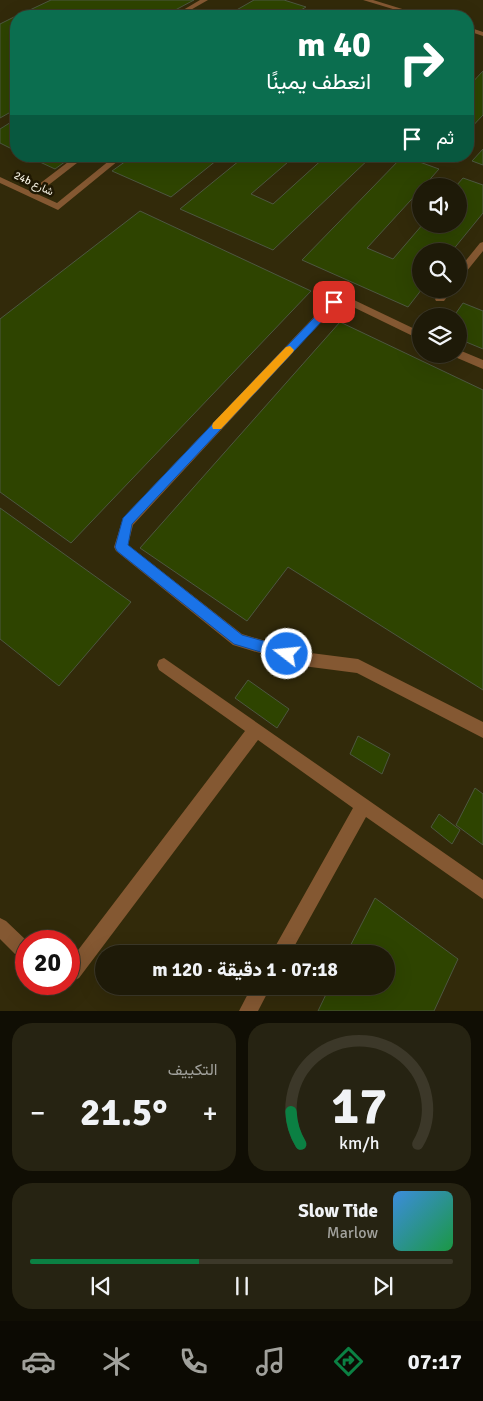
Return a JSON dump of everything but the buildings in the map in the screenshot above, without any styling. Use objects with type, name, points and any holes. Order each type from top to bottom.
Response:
[{"type":"street","points":[[187,10],[205,0]]},
{"type":"street","points":[[366,0],[401,10]]},
{"type":"street","points":[[31,194],[74,162]]},
{"type":"street","name":"24b شارع","points":[[0,180],[58,207],[113,162]]},
{"type":"street","points":[[467,265],[483,245]]},
{"type":"street","points":[[412,332],[350,302],[334,302],[127,522],[121,547],[238,640],[303,658],[358,666],[483,730]]},
{"type":"street","points":[[467,358],[483,365]]},
{"type":"street","points":[[164,666],[483,890]]},
{"type":"street","points":[[80,963],[256,730]]},
{"type":"street","points":[[285,945],[363,806]]},
{"type":"street","points":[[0,927],[15,942]]},
{"type":"street","points":[[248,1011],[257,995]]},
{"type":"shaded area","points":[[0,0],[483,0],[483,1011],[0,1011]]},
{"type":"slow traffic","points":[[217,426],[290,350]]},
{"type":"route","points":[[287,654],[238,640],[121,547],[127,522],[334,302]]}]
